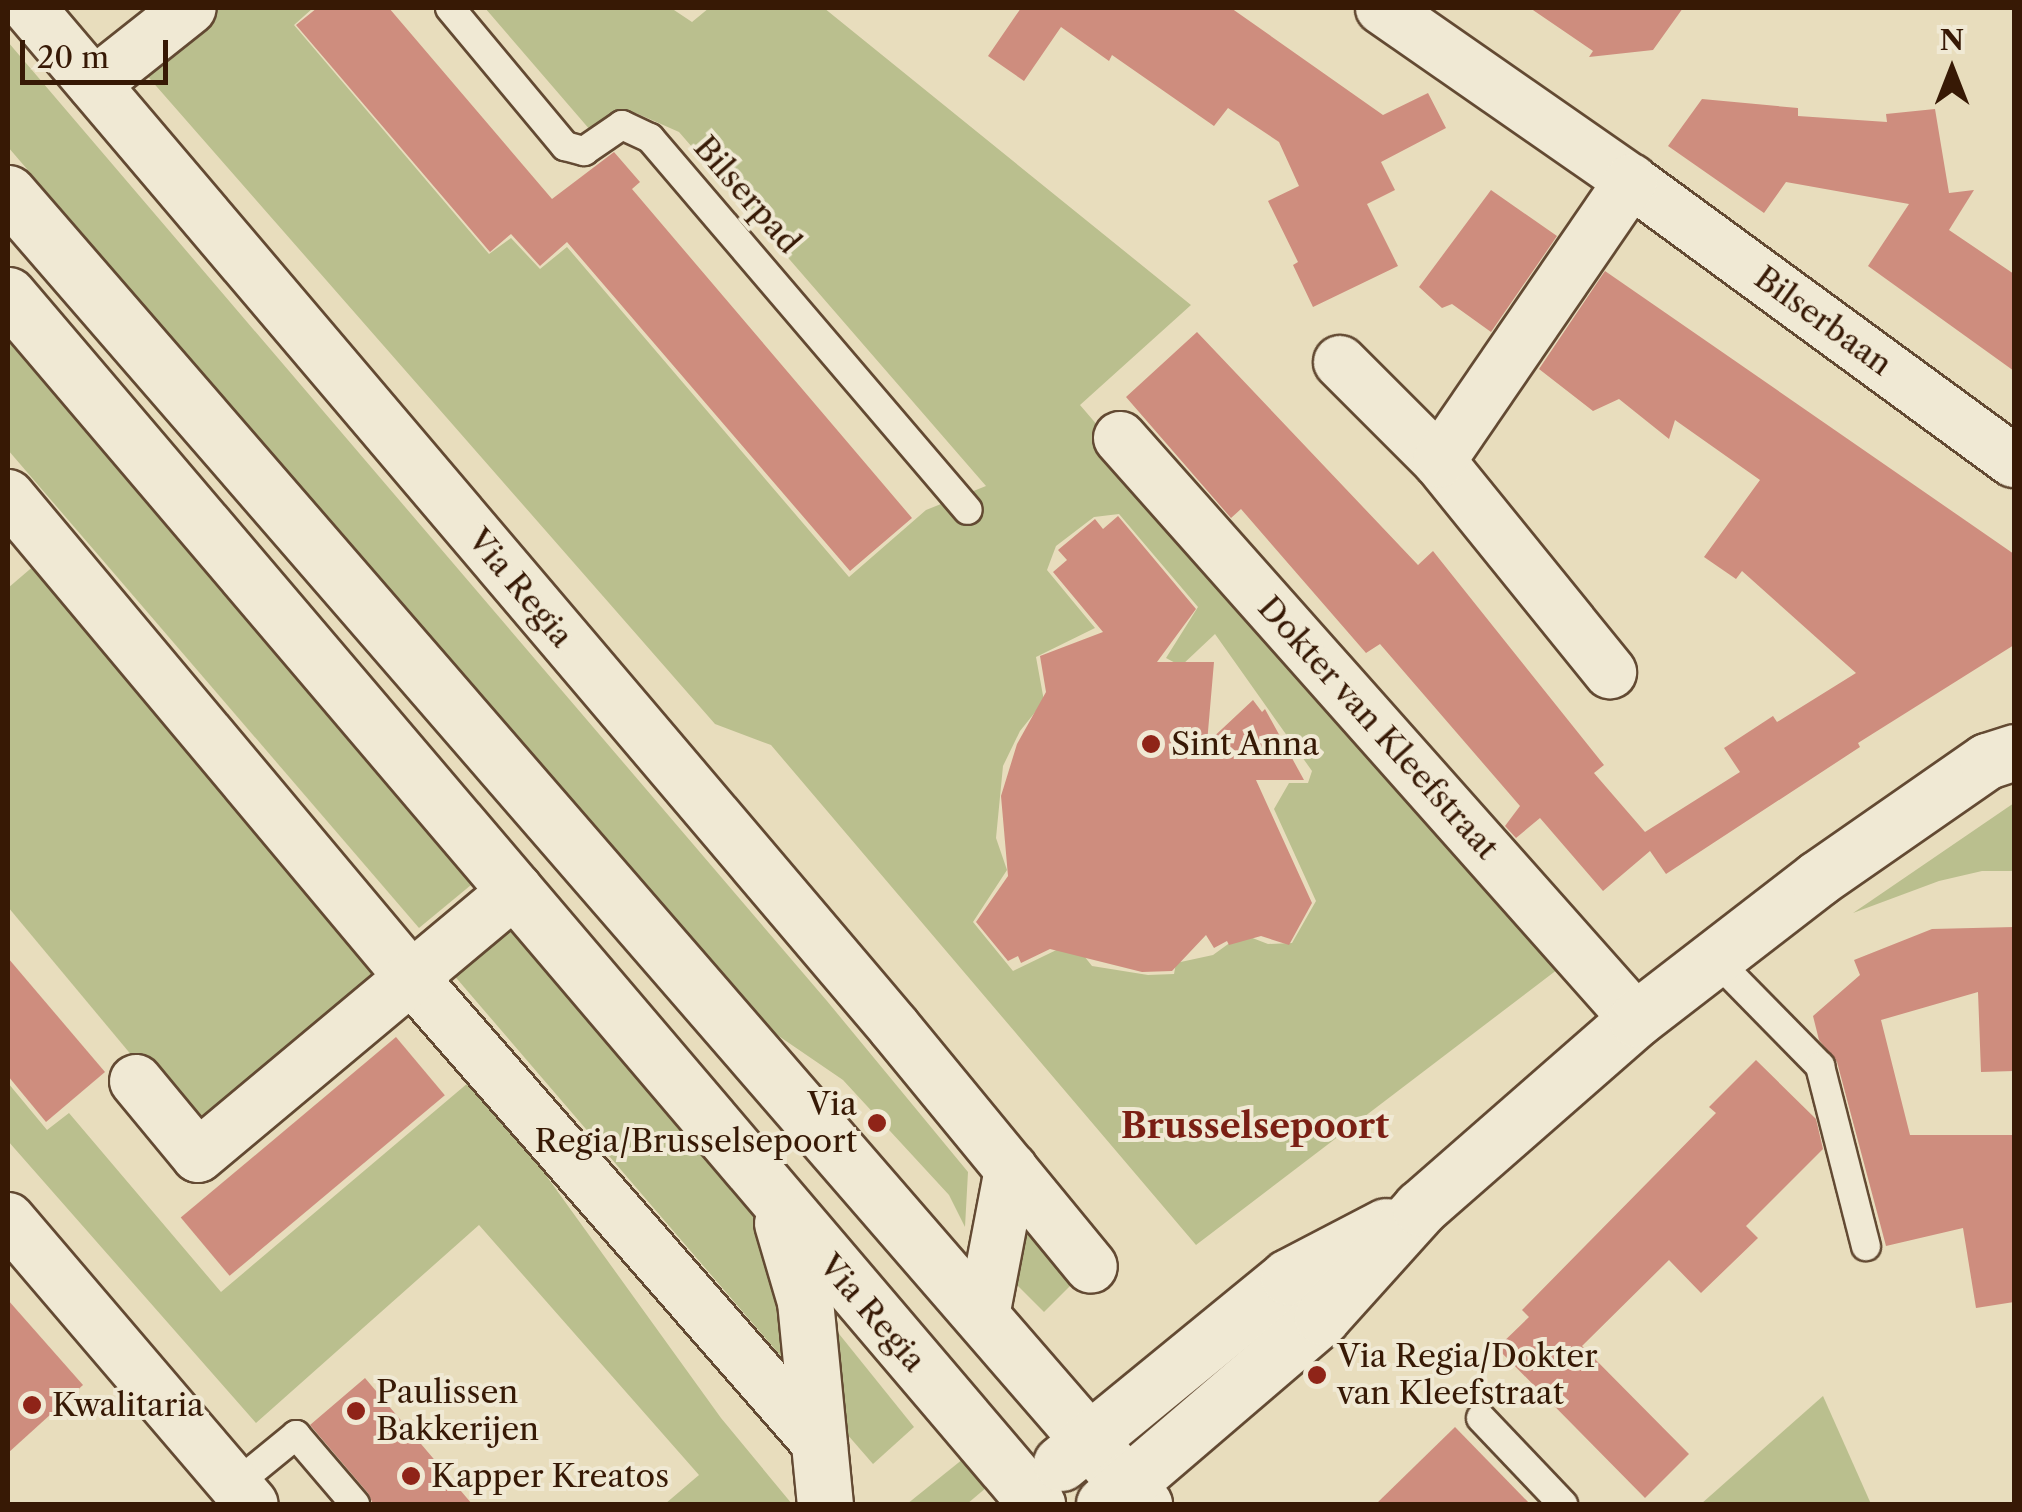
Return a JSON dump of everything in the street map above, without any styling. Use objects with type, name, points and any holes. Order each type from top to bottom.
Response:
[{"type":"main road","points":[[8,193],[983,1316],[1088,1442],[1125,1498],[1322,1317],[1420,1208],[1636,1019],[1816,879],[2005,745]]},
{"type":"main road","name":"Via Regia","points":[[8,296],[516,890],[1023,1500]]},
{"type":"main road","points":[[773,1196],[802,1284],[825,1504]]},
{"type":"main road","points":[[1023,1500],[1288,1277],[1420,1208]]},
{"type":"street","name":"Via Regia","points":[[29,8],[1091,1267]]},
{"type":"street","points":[[94,84],[190,8]]},
{"type":"street","name":"Bilserbaan","points":[[1382,8],[1631,180],[2014,461]]},
{"type":"street","points":[[1439,461],[1631,180]]},
{"type":"street","points":[[1340,362],[1439,461],[1610,672]]},
{"type":"street","name":"Dokter van Kleefstraat","points":[[1120,438],[1636,1019]]},
{"type":"street","points":[[8,496],[412,977],[820,1446]]},
{"type":"street","points":[[136,1081],[198,1156],[516,890]]},
{"type":"street","points":[[983,1316],[1012,1169]]},
{"type":"street","points":[[8,1219],[174,1437],[243,1495]]},
{"type":"lane","name":"Bilserpad","points":[[450,8],[565,146],[584,151],[622,125],[650,138],[968,510]]},
{"type":"lane","points":[[1713,957],[1820,1066],[1866,1246]]},
{"type":"lane","points":[[1481,1418],[1564,1504]]},
{"type":"lane","points":[[243,1495],[296,1435],[355,1504]]},
{"type":"green space","points":[[219,8],[313,8],[294,25],[489,254],[511,238],[540,269],[567,247],[849,577],[926,510],[986,486],[679,132],[636,113],[597,138],[485,8],[671,8],[692,22],[709,8],[824,8],[1191,305],[1080,405],[1562,966],[1196,1245],[771,745],[715,724],[143,71]],"holes":[[[1119,514],[1198,607],[1166,658],[1181,666],[1215,634],[1312,771],[1308,783],[1289,783],[1274,809],[1316,901],[1292,943],[1268,944],[1242,934],[1213,955],[1176,963],[1174,974],[1148,975],[1092,966],[1073,942],[1013,971],[973,922],[1007,870],[996,838],[1003,766],[1020,731],[1044,701],[1036,657],[1095,628],[1047,570],[1056,546],[1094,517]]]},
{"type":"green space","points":[[8,42],[827,1001],[968,1172],[965,1227],[949,1195],[843,1080],[767,1028],[8,147]]},
{"type":"green space","points":[[8,341],[471,885],[419,928],[8,450]]},
{"type":"green space","points":[[43,558],[384,970],[193,1129],[8,907],[8,588]]},
{"type":"green space","points":[[2014,803],[2014,871],[1982,871],[1939,881],[1853,913]]},
{"type":"green space","points":[[515,923],[755,1210],[771,1244],[791,1368],[452,973]]},
{"type":"green space","points":[[475,1077],[721,1418],[792,1504],[665,1504],[699,1475],[479,1225],[256,1423],[8,1141],[8,1083],[47,1130],[69,1113],[221,1292]]},
{"type":"green space","points":[[1018,1219],[1076,1280],[1044,1312],[1011,1279]]},
{"type":"green space","points":[[823,1314],[914,1427],[873,1464],[833,1418]]},
{"type":"green space","points":[[1823,1396],[1871,1504],[1701,1504]]},
{"type":"green space","points":[[963,1459],[987,1487],[967,1504],[907,1504]]},
{"type":"building","points":[[317,8],[389,8],[552,199],[614,152],[640,182],[632,189],[912,518],[850,571],[567,242],[540,266],[511,234],[490,252],[296,25]]},
{"type":"building","points":[[1021,8],[1231,8],[1383,115],[1428,93],[1446,128],[1381,162],[1395,190],[1367,204],[1398,266],[1313,307],[1293,265],[1298,262],[1268,201],[1299,186],[1279,142],[1228,108],[1214,126],[1112,55],[1109,61],[1061,27],[1024,81],[988,56]]},
{"type":"building","points":[[1530,8],[1683,8],[1653,50],[1589,57],[1593,51]]},
{"type":"building","points":[[1702,99],[1798,108],[1798,116],[1887,122],[1886,114],[1935,109],[1949,193],[1974,190],[1949,230],[2014,274],[2014,371],[1868,266],[1909,204],[1786,182],[1764,213],[1668,146]]},
{"type":"building","points":[[1491,190],[1557,236],[1491,332],[1452,304],[1442,308],[1419,287]]},
{"type":"building","points":[[1605,271],[2014,554],[2014,645],[1858,743],[1860,747],[1666,874],[1650,851],[1603,891],[1540,818],[1516,838],[1505,826],[1520,806],[1380,644],[1366,653],[1241,509],[1231,518],[1126,397],[1197,332],[1418,565],[1433,551],[1604,765],[1594,773],[1645,832],[1740,772],[1724,748],[1773,716],[1777,722],[1856,673],[1742,571],[1736,579],[1704,557],[1760,480],[1675,420],[1669,439],[1619,399],[1593,411],[1539,369]]},
{"type":"building","name":"Sint Anna","points":[[1118,516],[1196,609],[1157,662],[1214,662],[1207,743],[1253,700],[1262,712],[1265,709],[1304,780],[1256,780],[1312,903],[1289,945],[1261,936],[1229,945],[1227,941],[1214,948],[1206,935],[1172,971],[1142,972],[1050,949],[1021,963],[1018,956],[1008,961],[976,922],[1008,876],[1001,796],[1017,744],[1046,692],[1040,656],[1103,632],[1053,572],[1067,560],[1058,550],[1095,519],[1103,529]]},
{"type":"building","points":[[2014,927],[2014,1071],[1981,1072],[1978,992],[1881,1020],[1910,1135],[2014,1135],[2014,1302],[1976,1308],[1963,1228],[1886,1246],[1837,1062],[1819,1040],[1813,1016],[1860,975],[1854,960],[1932,929]]},
{"type":"building","points":[[8,958],[105,1072],[46,1122],[8,1076]]},
{"type":"building","points":[[396,1037],[445,1095],[230,1276],[181,1218]]},
{"type":"building","points":[[1756,1060],[1816,1119],[1823,1149],[1746,1226],[1758,1238],[1701,1293],[1669,1260],[1582,1346],[1689,1454],[1645,1498],[1497,1348],[1529,1317],[1522,1310],[1716,1113],[1709,1107]]},
{"type":"building","points":[[8,1300],[83,1385],[8,1453]]},
{"type":"building","points":[[365,1378],[472,1504],[373,1504],[310,1425]]},
{"type":"building","points":[[1455,1427],[1530,1504],[1376,1504]]},
{"type":"place","name":"Sint Anna","points":[[1151,744]]},
{"type":"place","name":"Via Regia/Brusselsepoort","points":[[877,1123]]},
{"type":"place","name":"Via Regia/Dokter van Kleefstraat","points":[[1317,1375]]},
{"type":"place","name":"Kwalitaria","points":[[32,1405]]},
{"type":"place","name":"Paulissen Bakkerijen","points":[[356,1411]]},
{"type":"place","name":"Kapper Kreatos","points":[[411,1476]]},
{"type":"district","name":"Brusselsepoort","points":[[1255,1126]]}]
